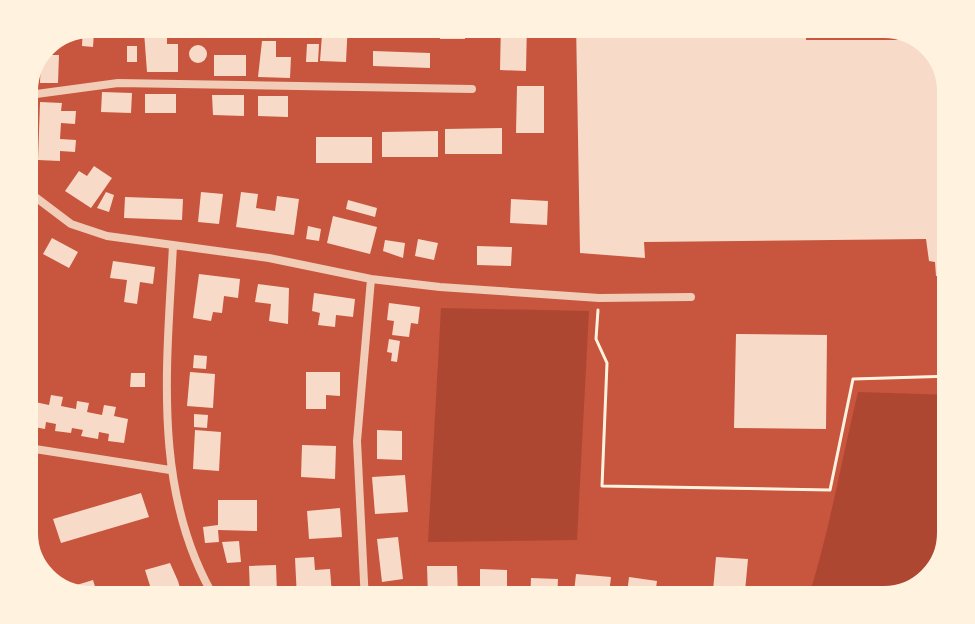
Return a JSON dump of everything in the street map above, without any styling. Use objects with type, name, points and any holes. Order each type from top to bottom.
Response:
[{"type":"street","points":[[36,94],[118,83],[472,89]]},
{"type":"street","points":[[36,198],[71,224],[90,232],[269,258],[371,279],[599,298],[691,297]]},
{"type":"street","points":[[173,245],[166,390],[170,470],[182,521],[211,588]]},
{"type":"street","points":[[364,588],[357,441],[371,279]]},
{"type":"street","points":[[36,449],[170,470]]},
{"type":"path","points":[[599,298],[596,339],[607,363],[602,486],[830,490],[853,379],[939,376]]},
{"type":"shaded area","points":[[441,308],[589,311],[577,540],[428,542]]},
{"type":"shaded area","points":[[858,392],[939,395],[939,533],[930,563],[911,581],[898,586],[811,588]]},
{"type":"building","points":[[82,36],[94,36],[93,47],[82,46]]},
{"type":"building","points":[[144,36],[167,36],[167,44],[178,44],[178,72],[147,72]]},
{"type":"building","points":[[322,36],[347,36],[346,62],[320,61]]},
{"type":"building","points":[[440,36],[465,36],[465,39],[440,39]]},
{"type":"building","points":[[501,36],[527,36],[526,71],[500,70]]},
{"type":"building","points":[[576,36],[806,36],[806,40],[904,40],[914,45],[932,64],[939,91],[939,276],[936,276],[935,262],[929,261],[926,239],[644,242],[645,258],[580,253]]},
{"type":"building","points":[[262,41],[276,41],[276,57],[291,57],[290,78],[258,77]]},
{"type":"building","points":[[307,44],[319,44],[318,62],[306,62]]},
{"type":"building","points":[[194,45],[202,45],[207,54],[205,61],[194,63],[189,58],[189,50]]},
{"type":"building","points":[[127,46],[137,46],[137,62],[127,62]]},
{"type":"building","points":[[373,51],[430,53],[430,68],[373,66]]},
{"type":"building","points":[[59,55],[58,83],[40,83],[40,71],[47,58]]},
{"type":"building","points":[[214,55],[246,55],[246,76],[214,76]]},
{"type":"building","points":[[517,86],[544,86],[544,133],[516,133]]},
{"type":"building","points":[[102,92],[132,93],[131,113],[101,112]]},
{"type":"building","points":[[145,94],[176,94],[176,113],[145,113]]},
{"type":"building","points":[[212,95],[244,95],[244,116],[213,115]]},
{"type":"building","points":[[258,96],[288,96],[288,117],[258,116]]},
{"type":"building","points":[[40,102],[62,103],[61,111],[76,111],[75,124],[61,123],[60,139],[76,140],[75,152],[60,151],[60,161],[38,160]]},
{"type":"building","points":[[502,128],[502,154],[445,154],[445,129]]},
{"type":"building","points":[[438,131],[438,157],[382,157],[382,132]]},
{"type":"building","points":[[316,137],[372,137],[372,163],[316,163]]},
{"type":"building","points":[[94,166],[112,178],[91,208],[65,191],[79,171],[87,176]]},
{"type":"building","points":[[106,192],[114,195],[109,212],[97,208]]},
{"type":"building","points":[[201,192],[223,194],[219,224],[198,222]]},
{"type":"building","points":[[241,192],[258,194],[256,208],[275,211],[277,196],[299,199],[294,235],[236,227]]},
{"type":"building","points":[[125,197],[183,199],[182,220],[124,218]]},
{"type":"building","points":[[511,199],[548,201],[547,225],[510,223]]},
{"type":"building","points":[[348,200],[377,208],[375,217],[346,209]]},
{"type":"building","points":[[333,216],[377,227],[370,254],[327,243]]},
{"type":"building","points":[[308,226],[321,229],[319,241],[306,239]]},
{"type":"building","points":[[52,238],[78,252],[69,268],[43,254]]},
{"type":"building","points":[[418,239],[438,243],[434,260],[415,256]]},
{"type":"building","points":[[385,240],[405,243],[403,258],[383,251]]},
{"type":"building","points":[[477,246],[512,247],[511,266],[477,265]]},
{"type":"building","points":[[113,261],[155,267],[153,284],[140,282],[137,304],[124,302],[127,280],[110,278]]},
{"type":"building","points":[[199,274],[240,279],[238,298],[224,296],[222,313],[213,312],[211,321],[193,318]]},
{"type":"building","points":[[258,284],[289,288],[288,324],[269,321],[271,304],[255,302]]},
{"type":"building","points":[[314,293],[355,299],[353,317],[336,315],[335,327],[318,325],[320,313],[312,311]]},
{"type":"building","points":[[389,303],[420,307],[418,324],[411,323],[409,337],[392,335],[394,321],[387,320]]},
{"type":"building","points":[[736,334],[827,335],[826,429],[734,428]]},
{"type":"building","points":[[389,339],[400,341],[397,362],[391,361],[392,353],[387,352]]},
{"type":"building","points":[[194,355],[207,356],[206,369],[193,368]]},
{"type":"building","points":[[190,372],[215,374],[213,408],[187,406]]},
{"type":"building","points":[[306,372],[340,372],[340,396],[326,395],[326,409],[306,409]]},
{"type":"building","points":[[131,373],[145,373],[145,387],[130,387]]},
{"type":"building","points":[[51,395],[63,397],[61,406],[76,409],[77,401],[89,403],[87,412],[102,415],[104,405],[116,407],[114,416],[128,419],[124,443],[108,441],[109,434],[99,432],[98,439],[81,436],[83,430],[72,428],[71,433],[55,431],[56,424],[46,422],[45,429],[36,427],[36,402],[49,405]]},
{"type":"building","points":[[194,414],[208,415],[207,428],[194,427]]},
{"type":"building","points":[[195,430],[221,432],[219,471],[193,469]]},
{"type":"building","points":[[377,430],[402,431],[402,460],[377,459]]},
{"type":"building","points":[[302,445],[336,446],[335,479],[301,477]]},
{"type":"building","points":[[405,475],[408,512],[375,514],[372,477]]},
{"type":"building","points":[[141,493],[149,517],[61,543],[53,519]]},
{"type":"building","points":[[218,500],[257,500],[257,531],[218,530],[219,542],[205,543],[203,527],[218,525]]},
{"type":"building","points":[[340,508],[342,537],[309,539],[307,511]]},
{"type":"building","points":[[398,537],[403,579],[382,582],[377,539]]},
{"type":"building","points":[[239,541],[241,562],[227,563],[222,542]]},
{"type":"building","points":[[314,557],[315,570],[330,569],[331,588],[296,588],[295,558]]},
{"type":"building","points":[[716,557],[748,559],[745,588],[713,588]]},
{"type":"building","points":[[170,563],[180,588],[151,588],[145,570]]},
{"type":"building","points":[[276,565],[277,588],[250,588],[249,566]]},
{"type":"building","points":[[427,566],[457,566],[458,588],[428,588]]},
{"type":"building","points":[[480,569],[507,570],[507,588],[480,588]]},
{"type":"building","points":[[576,574],[611,577],[610,588],[574,588]]},
{"type":"building","points":[[629,577],[657,581],[656,588],[628,588]]},
{"type":"building","points":[[531,578],[558,579],[558,588],[531,588]]},
{"type":"building","points":[[93,580],[96,588],[91,588],[75,585]]}]
